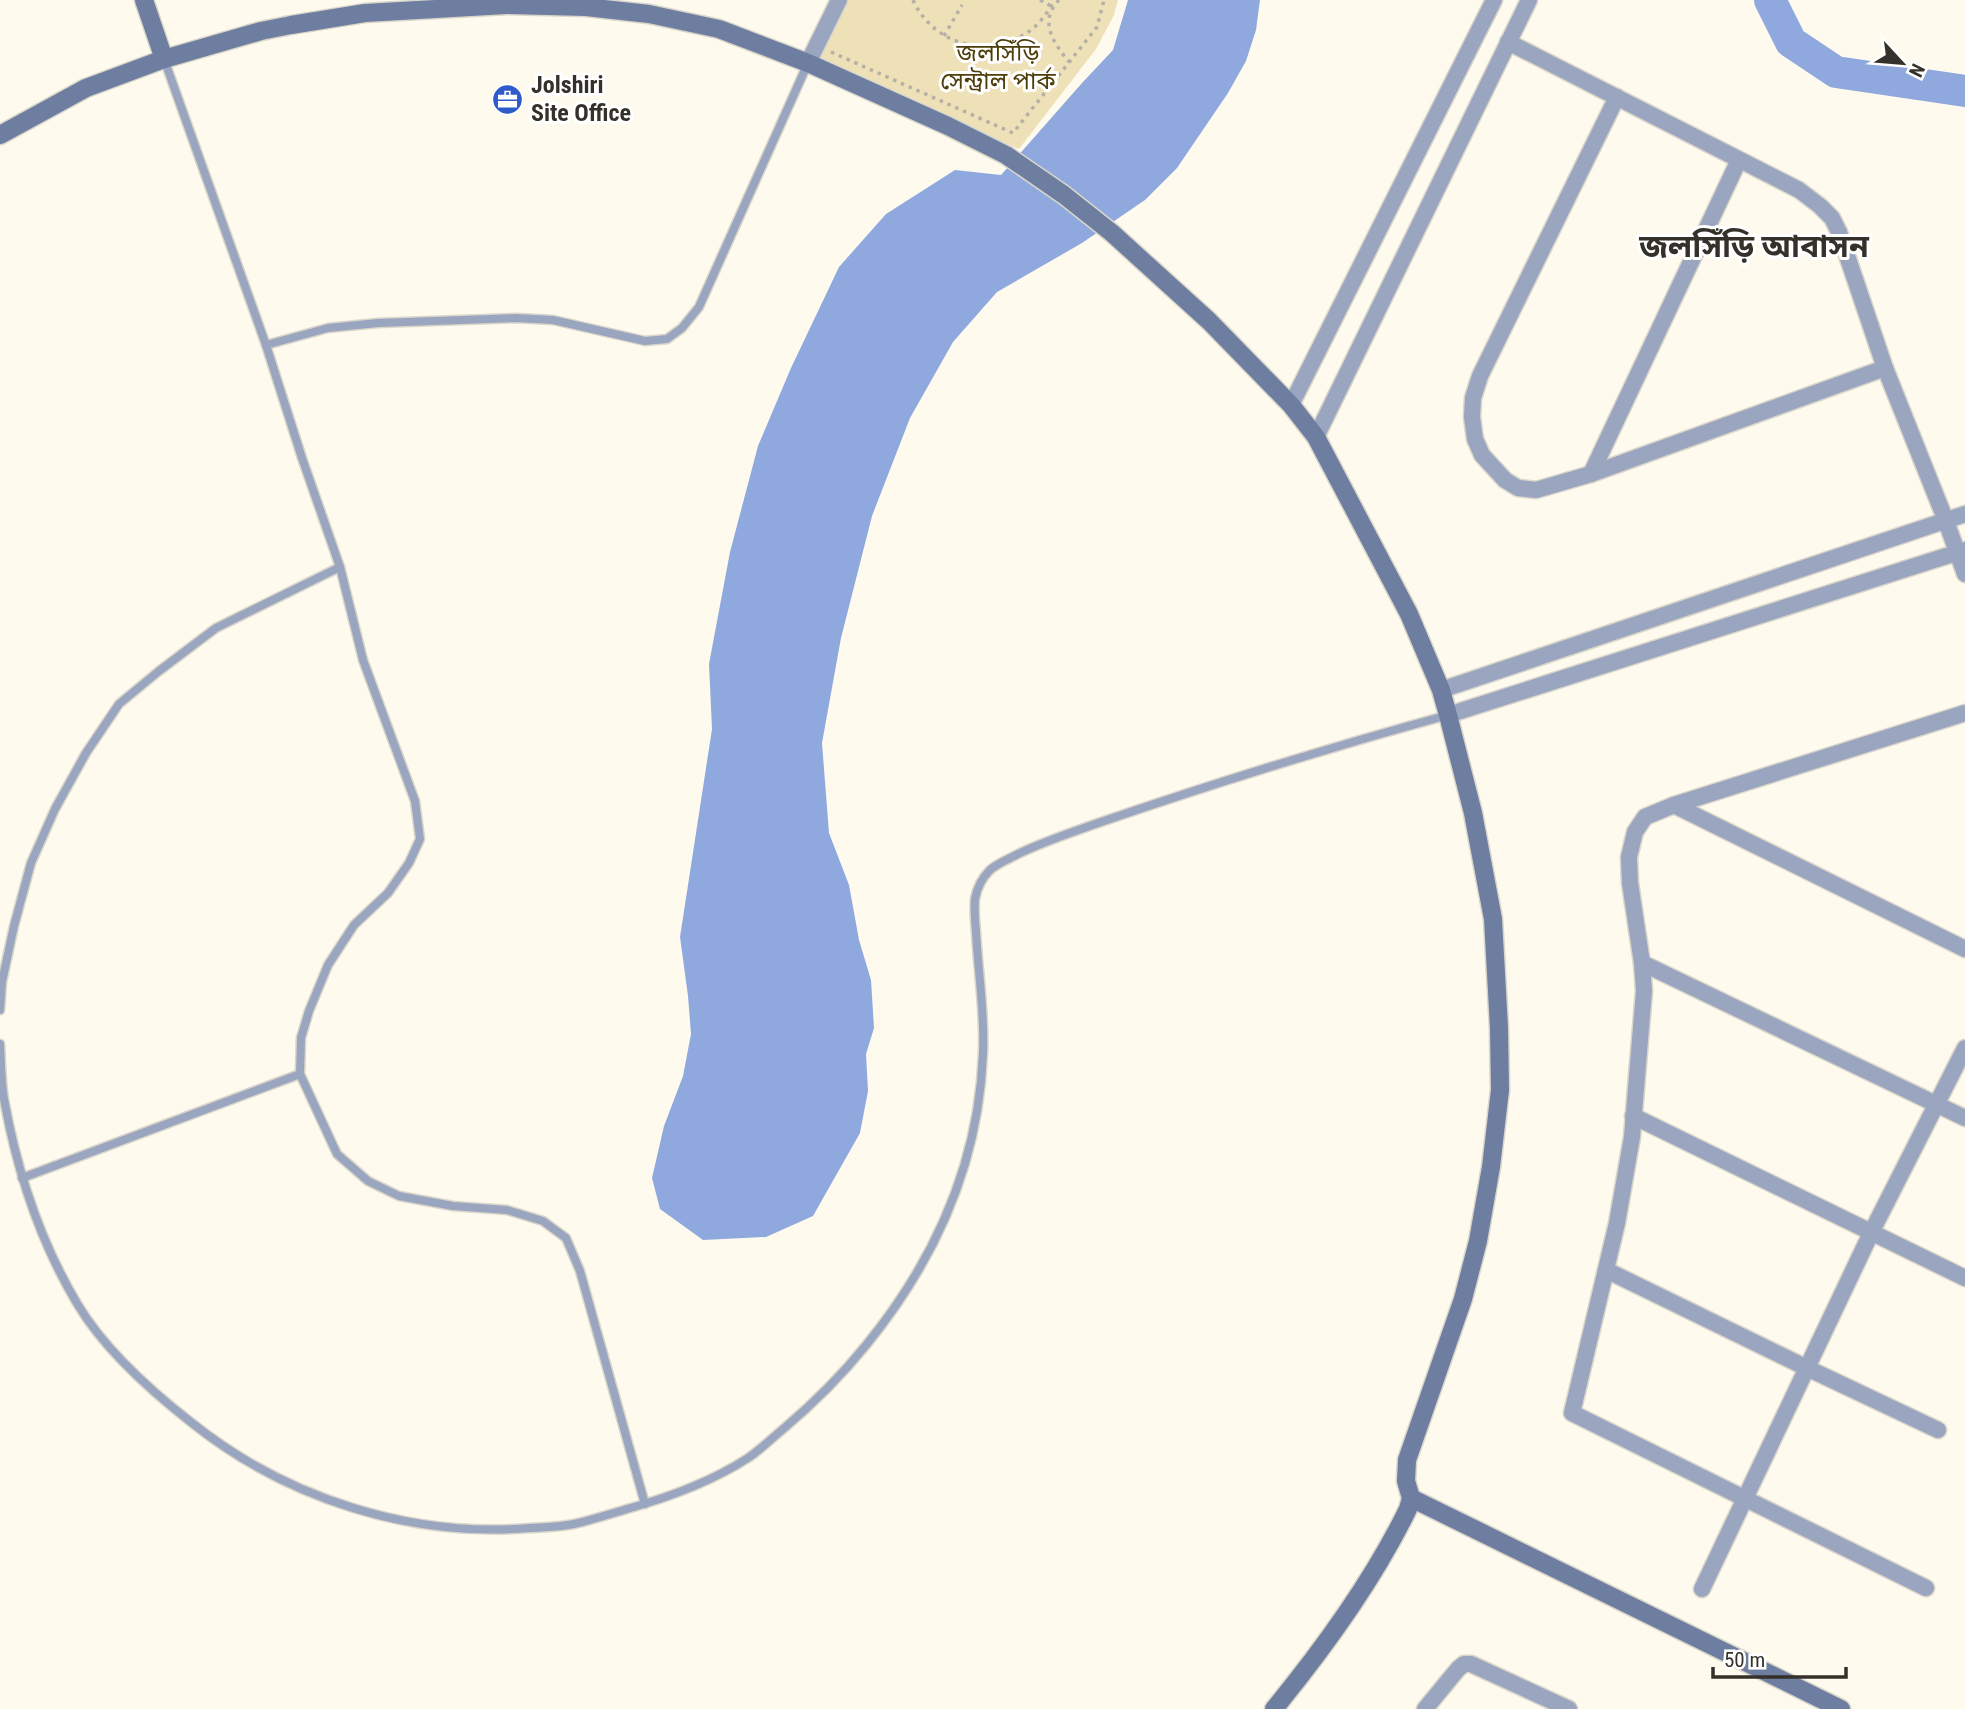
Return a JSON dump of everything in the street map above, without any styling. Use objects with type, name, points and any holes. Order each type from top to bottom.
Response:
[{"type":"street","points":[[144,0],[164,60]]},
{"type":"street","points":[[808,63],[839,0]]},
{"type":"street","points":[[1291,405],[1494,0]]},
{"type":"street","points":[[1316,437],[1529,0]]},
{"type":"street","points":[[0,135],[86,88],[164,60],[261,31],[291,25],[365,13],[506,5],[586,6],[680,20],[719,29],[808,63],[1006,155],[1064,195],[1112,233],[1209,321],[1291,405],[1316,437],[1409,614],[1441,690],[1473,813],[1493,919],[1500,1090],[1491,1167],[1478,1241],[1463,1299],[1407,1460],[1406,1481],[1411,1498],[1403,1520],[1370,1576],[1312,1662],[1274,1709]]},
{"type":"street","points":[[1508,42],[1799,191],[1832,218],[1844,245],[1885,368],[1961,552],[1965,574]]},
{"type":"street","points":[[1617,97],[1480,376],[1473,398],[1475,439],[1482,455],[1505,480],[1518,488],[1536,489],[1591,474],[1885,368]]},
{"type":"street","points":[[1591,474],[1739,160]]},
{"type":"street","points":[[1441,690],[1965,514]]},
{"type":"street","points":[[1448,715],[1961,552]]},
{"type":"street","points":[[1926,1588],[1572,1413],[1628,1163],[1644,991],[1630,883],[1629,857],[1635,832],[1645,817],[1674,805],[1965,713]]},
{"type":"street","points":[[1674,805],[1965,949]]},
{"type":"street","points":[[1642,962],[1965,1118]]},
{"type":"street","points":[[1702,1589],[1872,1231],[1965,1048]]},
{"type":"street","points":[[1633,1116],[1965,1278]]},
{"type":"street","points":[[1606,1270],[1938,1430]]},
{"type":"street","points":[[1411,1498],[1841,1709]]},
{"type":"street","points":[[1425,1709],[1458,1669],[1464,1664],[1471,1664],[1569,1709]]},
{"type":"lane","points":[[164,60],[266,345],[340,567],[363,660],[415,801],[420,839],[409,863],[388,893],[354,925],[328,965],[301,1038],[300,1074],[337,1154],[368,1181],[399,1196],[453,1206],[507,1210],[543,1221],[566,1238],[580,1271],[645,1504]]},
{"type":"lane","points":[[266,345],[328,328],[378,323],[516,318],[553,320],[645,341],[667,339],[682,328],[699,307],[808,63]]},
{"type":"lane","points":[[0,1010],[2,982],[31,863],[55,809],[86,752],[119,704],[216,628],[340,567]]},
{"type":"lane","points":[[0,1044],[3,1094],[22,1178],[46,1245],[79,1308],[107,1343],[158,1396],[218,1444],[278,1480],[353,1509],[429,1525],[499,1531],[570,1525],[697,1486],[750,1456],[808,1408],[858,1354],[913,1281],[953,1199],[969,1154],[978,1105],[984,1016],[976,949],[975,902],[980,883],[987,873],[999,863],[1040,843],[1144,807],[1355,740],[1448,715]]},
{"type":"lane","points":[[22,1178],[300,1074]]},
{"type":"path","points":[[913,0],[919,12],[944,36],[964,44],[981,46],[999,45],[1018,38],[1034,27],[1056,0]]},
{"type":"path","points":[[1040,0],[1051,6]]},
{"type":"path","points":[[1056,0],[1051,13],[1050,32],[1053,42],[1069,62]]},
{"type":"path","points":[[831,52],[1013,133],[1097,27],[1104,0]]},
{"type":"path","points":[[944,36],[962,5]]},
{"type":"green space","name":"জলসিঁড়ি সেন্ট্রাল পার্ক","points":[[849,0],[1118,0],[1114,15],[1096,49],[1019,149],[818,62]]},
{"type":"water","points":[[1128,0],[1260,0],[1256,30],[1246,61],[1228,93],[1177,168],[1145,200],[1082,243],[997,292],[953,342],[910,418],[872,516],[841,638],[822,743],[829,833],[849,885],[859,940],[871,980],[874,1028],[866,1054],[868,1091],[860,1133],[813,1216],[766,1237],[703,1240],[660,1209],[652,1178],[664,1126],[683,1076],[691,1034],[680,937],[712,729],[709,664],[730,552],[758,446],[839,267],[886,214],[955,170],[1001,175],[1113,50]]},
{"type":"waterway","points":[[1770,0],[1791,42],[1836,72],[1965,91]]},
{"type":"place","name":"Jolshiri Site Office","points":[[508,99]]},
{"type":"district","name":"জলসিঁড়ি আবাসন","points":[[1754,246]]}]
